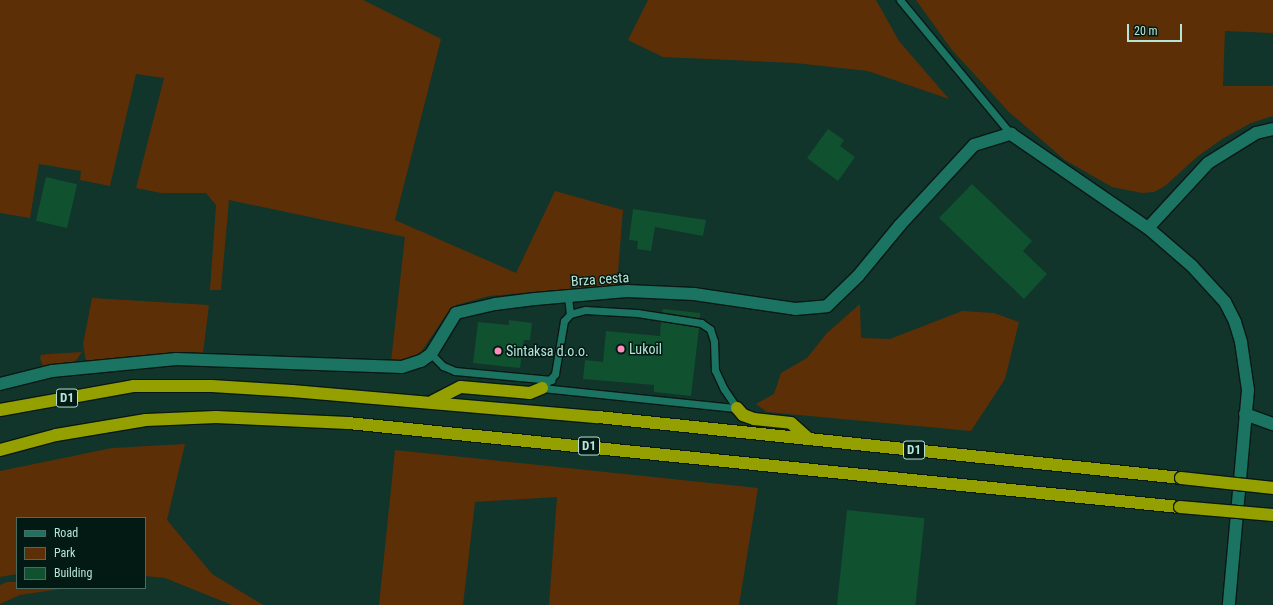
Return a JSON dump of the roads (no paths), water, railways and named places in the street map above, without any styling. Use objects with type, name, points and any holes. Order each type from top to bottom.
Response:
[{"type":"highway","name":"D1","points":[[0,410],[133,386],[212,386],[433,401],[1273,488]]},
{"type":"highway","points":[[433,401],[461,387],[530,393],[542,388]]},
{"type":"highway","points":[[737,408],[743,415],[754,419],[791,424],[809,439]]},
{"type":"highway","name":"D1","points":[[0,450],[56,435],[146,420],[216,417],[340,422],[1180,507],[1273,515]]},
{"type":"street","points":[[1148,228],[1208,163],[1256,133],[1273,129]]},
{"type":"street","points":[[1011,134],[1148,228],[1192,266],[1225,302],[1241,342],[1248,390],[1228,605]]},
{"type":"street","name":"Brza cesta","points":[[431,354],[456,313],[495,304],[627,290],[694,294],[795,309],[827,306],[848,287],[900,225],[974,145],[1011,134]]},
{"type":"street","points":[[0,384],[52,371],[176,358],[402,367],[420,361],[431,354]]},
{"type":"street","points":[[1245,414],[1273,424]]},
{"type":"lane","points":[[900,0],[1011,134]]},
{"type":"lane","points":[[568,296],[570,314]]},
{"type":"lane","points":[[542,388],[552,380],[558,366],[564,321],[570,314],[585,310],[630,312],[700,323],[710,329],[714,341],[715,370],[724,389],[737,408]]},
{"type":"lane","points":[[431,354],[443,366],[455,371],[552,380]]},
{"type":"lane","points":[[542,388],[737,408]]},
{"type":"place","name":"Lukoil","points":[[621,349]]},
{"type":"place","name":"Sintaksa d.o.o.","points":[[498,351]]}]
